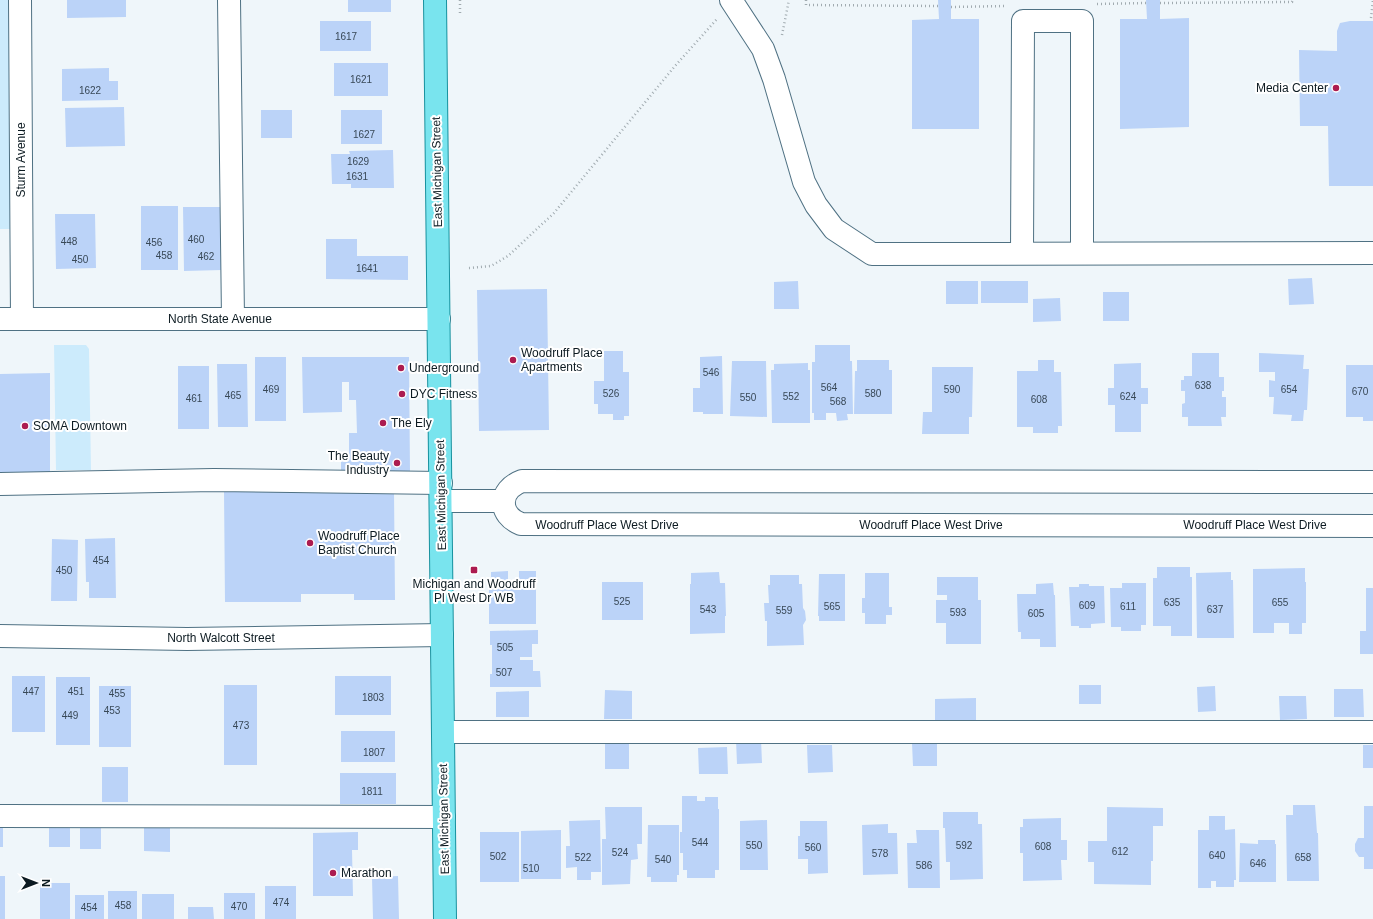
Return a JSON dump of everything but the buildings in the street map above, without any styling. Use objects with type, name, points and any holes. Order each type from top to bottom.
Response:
[{"type":"main road","name":"East Michigan Street","points":[[435,0],[445,919]]},
{"type":"street","name":"Sturm Avenue","points":[[20,0],[22,319]]},
{"type":"street","points":[[229,0],[233,319]]},
{"type":"street","points":[[732,1],[763,49],[774,79],[804,182],[816,205],[834,229],[872,254],[1373,253]]},
{"type":"street","points":[[1022,253],[1023,21],[1082,21],[1082,253]]},
{"type":"street","name":"North State Avenue","points":[[0,319],[439,319]]},
{"type":"street","points":[[0,484],[214,480],[441,492],[504,501],[505,495],[511,487],[522,481],[1373,482]]},
{"type":"street","name":"Woodruff Place West Drive","points":[[504,501],[508,516],[513,521],[521,524],[1373,526]]},
{"type":"street","name":"North Walcott Street","points":[[0,636],[186,639],[442,635]]},
{"type":"street","points":[[443,732],[1373,732]]},
{"type":"street","points":[[0,816],[444,817]]},
{"type":"path","points":[[806,0],[806,5],[938,6]]},
{"type":"path","points":[[1160,3],[1292,2],[1293,0]]},
{"type":"path","points":[[1371,18],[1373,0]]},
{"type":"path","points":[[469,268],[491,266],[508,256],[554,213],[732,1]]},
{"type":"shaded area","points":[[0,0],[9,0],[11,229],[0,229]]},
{"type":"shaded area","points":[[54,345],[86,345],[89,349],[91,470],[56,470]]},
{"type":"place","name":"Media Center","points":[[1336,88]]},
{"type":"place","name":"Woodruff Place Apartments","points":[[513,360]]},
{"type":"place","name":"Underground","points":[[401,368]]},
{"type":"place","name":"DYC Fitness","points":[[402,394]]},
{"type":"place","name":"The Ely","points":[[383,423]]},
{"type":"place","name":"SOMA Downtown","points":[[25,426]]},
{"type":"place","name":"The Beauty Industry","points":[[397,463]]},
{"type":"place","name":"Woodruff Place Baptist Church","points":[[310,543]]},
{"type":"place","name":"Michigan and Woodruff Pl West Dr WB","points":[[474,570]]},
{"type":"place","name":"Marathon","points":[[333,873]]}]
